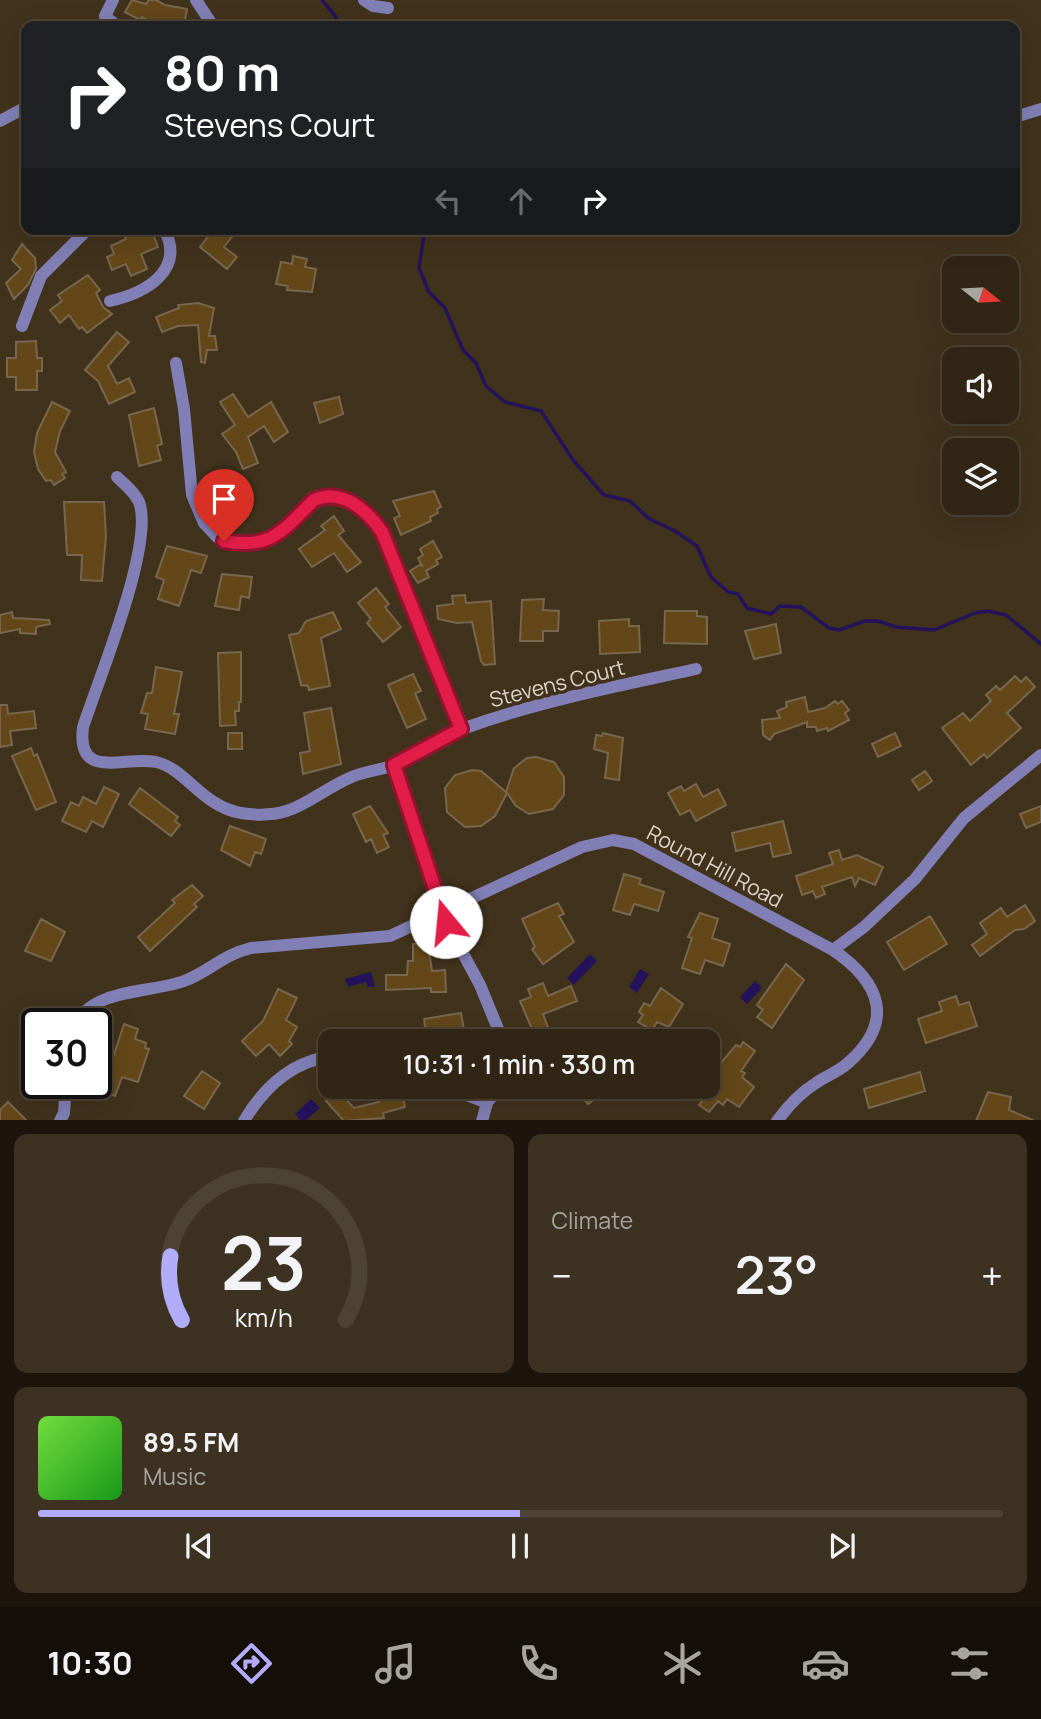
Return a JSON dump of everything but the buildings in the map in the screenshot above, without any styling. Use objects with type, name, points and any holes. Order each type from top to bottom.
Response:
[{"type":"street","points":[[111,21],[105,16],[113,0]]},
{"type":"street","points":[[196,0],[210,21]]},
{"type":"street","points":[[364,0],[373,6],[388,8]]},
{"type":"street","points":[[1020,115],[1041,109]]},
{"type":"street","points":[[0,121],[21,110]]},
{"type":"street","points":[[22,326],[41,276],[82,235]]},
{"type":"street","points":[[110,302],[136,294],[167,268],[172,248],[167,235]]},
{"type":"street","points":[[176,363],[184,410],[192,495],[204,523],[224,541],[253,545],[278,535],[314,500],[321,497],[352,503],[370,514],[382,532],[461,729]]},
{"type":"street","name":"Stevens Court","points":[[117,477],[138,501],[141,520],[135,569],[83,727],[81,743],[92,760],[156,762],[178,774],[206,799],[239,813],[272,815],[310,803],[352,777],[394,765],[461,729],[535,704],[696,669]]},
{"type":"street","points":[[833,950],[863,927],[915,879],[964,818],[1041,755]]},
{"type":"street","points":[[394,765],[446,922],[480,985],[498,1029]]},
{"type":"street","name":"Round Hill Road","points":[[92,1008],[113,997],[185,981],[229,954],[251,948],[390,936],[582,847],[613,840],[651,851],[833,950],[869,980],[878,1004],[873,1027],[849,1062],[793,1101],[777,1120]]},
{"type":"street","points":[[245,1120],[256,1099],[275,1080],[298,1066],[318,1060]]},
{"type":"street","points":[[60,1120],[65,1099]]},
{"type":"street","points":[[478,1099],[488,1103]]},
{"type":"street","points":[[482,1120],[491,1099]]},
{"type":"shaded area","points":[[590,954],[597,961],[574,985],[567,978]]},
{"type":"shaded area","points":[[640,969],[649,974],[637,993],[629,987]]},
{"type":"shaded area","points":[[371,972],[375,987],[368,987],[366,982],[348,987],[345,979]]},
{"type":"shaded area","points":[[755,981],[762,988],[747,1004],[740,997]]},
{"type":"shaded area","points":[[311,1099],[320,1108],[306,1120],[300,1120],[295,1114]]},
{"type":"waterway","points":[[322,0],[336,17],[336,21]]},
{"type":"waterway","points":[[424,235],[419,268],[429,292],[445,308],[463,350],[476,363],[486,386],[505,402],[541,411],[573,460],[604,495],[630,501],[648,518],[675,531],[697,546],[711,577],[728,592],[738,594],[747,608],[771,614],[780,606],[801,607],[829,628],[839,630],[865,621],[934,630],[975,613],[988,611],[1006,615],[1041,644]]},
{"type":"route","points":[[224,541],[253,545],[270,540],[314,500],[321,497],[342,499],[359,506],[370,514],[382,532],[461,729],[394,765],[446,922]]}]
